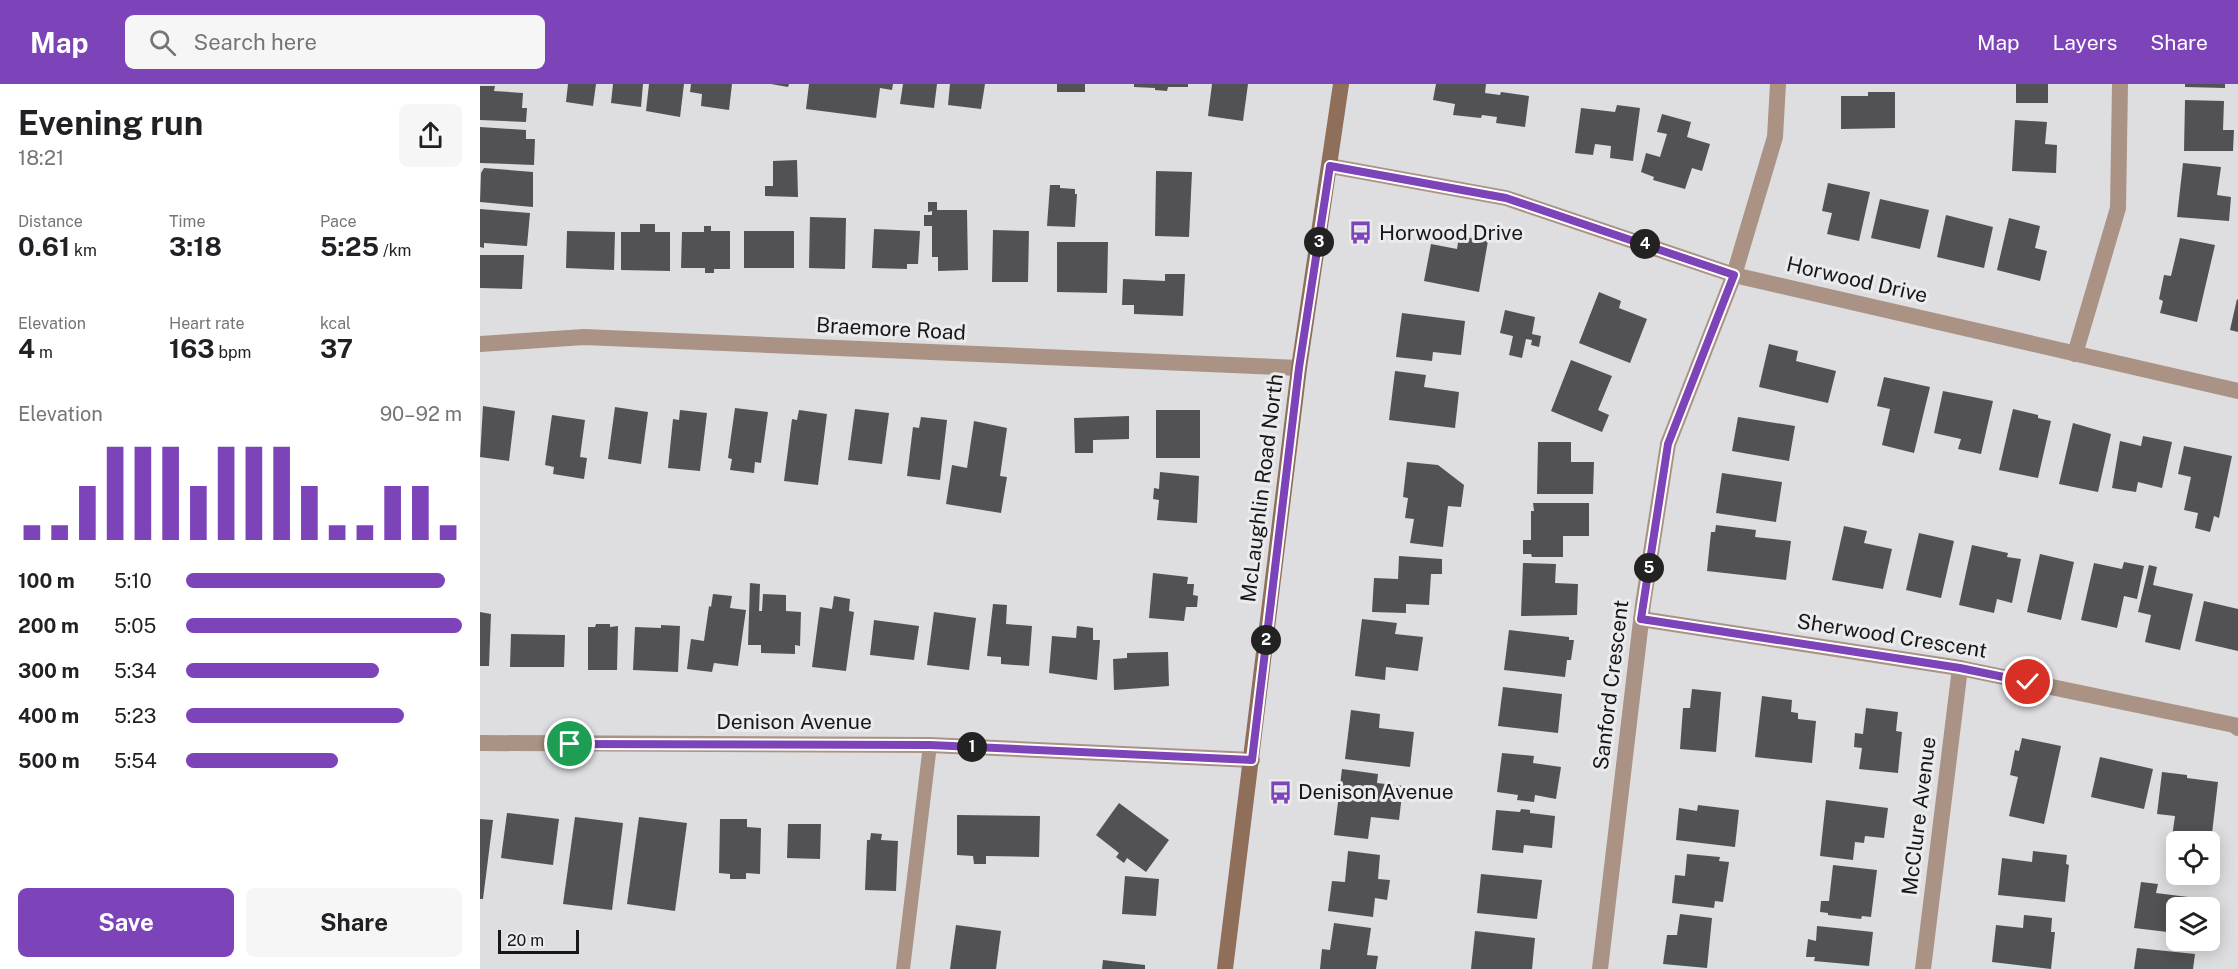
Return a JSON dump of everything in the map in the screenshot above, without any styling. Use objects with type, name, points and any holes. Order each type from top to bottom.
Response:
[{"type":"main road","name":"McLaughlin Road North","points":[[1225,969],[1299,368],[1341,84]]},
{"type":"street","name":"Sanford Crescent","points":[[1600,969],[1641,619],[1668,444],[1734,275],[1775,137],[1778,84]]},
{"type":"street","points":[[2076,354],[2118,208],[2120,84]]},
{"type":"street","name":"Horwood Drive","points":[[1330,166],[1506,198],[1734,275],[2238,391]]},
{"type":"street","name":"Braemore Road","points":[[480,344],[584,337],[1299,368]]},
{"type":"street","name":"Sherwood Crescent","points":[[1641,619],[1960,668],[2234,725],[2238,728]]},
{"type":"street","name":"McClure Avenue","points":[[1923,969],[1960,668]]},
{"type":"street","name":"Denison Avenue","points":[[480,743],[930,745],[1252,760]]},
{"type":"lane","points":[[903,969],[930,745]]},
{"type":"building","points":[[568,84],[596,84],[593,106],[566,102]]},
{"type":"building","points":[[613,84],[643,84],[641,107],[611,103]]},
{"type":"building","points":[[649,84],[684,84],[680,117],[646,111]]},
{"type":"building","points":[[691,84],[732,84],[729,110],[701,106],[702,94],[690,92]]},
{"type":"building","points":[[771,84],[789,84],[788,87]]},
{"type":"building","points":[[809,84],[893,84],[892,90],[880,88],[876,118],[806,109]]},
{"type":"building","points":[[903,84],[937,84],[934,108],[900,104]]},
{"type":"building","points":[[950,84],[985,84],[981,109],[948,105]]},
{"type":"building","points":[[1057,84],[1085,84],[1085,92],[1057,92]]},
{"type":"building","points":[[1134,84],[1188,84],[1188,87],[1168,87],[1167,91],[1134,87]]},
{"type":"building","points":[[1212,84],[1248,84],[1243,121],[1208,116]]},
{"type":"building","points":[[1436,84],[1486,84],[1485,93],[1500,95],[1501,92],[1529,96],[1525,127],[1496,123],[1497,117],[1453,115],[1455,104],[1433,100]]},
{"type":"building","points":[[2016,84],[2048,84],[2048,103],[2016,103]]},
{"type":"building","points":[[2185,84],[2225,84],[2225,88],[2185,87]]},
{"type":"building","points":[[480,86],[495,86],[494,91],[523,93],[522,108],[527,108],[526,122],[480,120]]},
{"type":"building","points":[[1868,92],[1895,92],[1895,128],[1841,129],[1841,96],[1868,96]]},
{"type":"building","points":[[2185,100],[2224,101],[2223,130],[2234,130],[2233,151],[2184,151]]},
{"type":"building","points":[[1617,105],[1640,108],[1633,161],[1610,158],[1611,146],[1595,144],[1593,155],[1575,153],[1581,108],[1615,112]]},
{"type":"building","points":[[1662,114],[1691,122],[1687,137],[1710,144],[1702,171],[1692,168],[1685,189],[1653,180],[1654,177],[1641,172],[1646,153],[1660,157],[1667,134],[1657,132]]},
{"type":"building","points":[[2015,120],[2047,122],[2045,144],[2057,145],[2056,173],[2012,171]]},
{"type":"building","points":[[480,127],[526,130],[526,139],[535,139],[534,165],[480,163]]},
{"type":"building","points":[[797,160],[798,197],[765,196],[765,186],[773,186],[773,161]]},
{"type":"building","points":[[2183,163],[2221,167],[2217,195],[2231,197],[2229,221],[2177,217]]},
{"type":"building","points":[[484,168],[533,172],[533,207],[480,202],[481,173]]},
{"type":"building","points":[[1156,171],[1192,172],[1189,237],[1155,236]]},
{"type":"building","points":[[1828,183],[1870,192],[1859,241],[1827,234],[1832,213],[1822,211]]},
{"type":"building","points":[[1050,185],[1075,189],[1075,194],[1077,194],[1075,227],[1047,226]]},
{"type":"building","points":[[1880,199],[1929,210],[1920,249],[1871,238]]},
{"type":"building","points":[[928,202],[937,202],[937,210],[967,210],[968,270],[938,271],[938,257],[932,257],[932,226],[924,226],[924,215],[932,215],[932,211],[928,212]]},
{"type":"building","points":[[480,209],[530,213],[527,246],[484,243],[484,248],[480,247]]},
{"type":"building","points":[[1946,215],[1993,227],[1984,268],[1937,257]]},
{"type":"building","points":[[810,217],[846,218],[845,269],[809,268]]},
{"type":"building","points":[[2009,218],[2040,226],[2035,248],[2047,251],[2040,281],[1997,270]]},
{"type":"building","points":[[640,224],[655,224],[655,232],[670,232],[670,271],[621,270],[621,232],[640,232]]},
{"type":"building","points":[[704,226],[711,226],[711,231],[730,231],[730,269],[714,269],[714,273],[705,273],[705,268],[681,268],[682,232],[704,232]]},
{"type":"building","points":[[874,229],[920,231],[918,264],[907,264],[907,269],[872,268]]},
{"type":"building","points":[[993,230],[1029,231],[1028,282],[992,282]]},
{"type":"building","points":[[567,231],[615,232],[614,270],[566,268]]},
{"type":"building","points":[[744,231],[794,231],[794,268],[744,268]]},
{"type":"building","points":[[1459,236],[1488,241],[1479,292],[1424,281],[1431,244],[1457,249]]},
{"type":"building","points":[[2180,238],[2215,245],[2197,322],[2160,313],[2163,301],[2159,299],[2164,275],[2171,276]]},
{"type":"building","points":[[1057,242],[1108,242],[1107,293],[1057,292]]},
{"type":"building","points":[[480,255],[524,255],[522,289],[480,288]]},
{"type":"building","points":[[1165,274],[1185,274],[1183,316],[1134,314],[1134,305],[1122,305],[1123,279],[1165,281]]},
{"type":"building","points":[[1599,292],[1621,301],[1619,308],[1647,319],[1630,363],[1579,343]]},
{"type":"building","points":[[2238,300],[2238,332],[2230,330]]},
{"type":"building","points":[[1505,310],[1535,317],[1532,334],[1541,336],[1539,347],[1531,345],[1532,340],[1526,339],[1522,358],[1509,355],[1513,336],[1500,333]]},
{"type":"building","points":[[1402,313],[1465,321],[1461,355],[1433,352],[1432,361],[1396,357]]},
{"type":"building","points":[[1769,344],[1798,351],[1796,361],[1836,371],[1828,403],[1759,387]]},
{"type":"building","points":[[1571,360],[1612,376],[1598,410],[1609,415],[1602,432],[1551,411]]},
{"type":"building","points":[[1395,371],[1426,375],[1424,387],[1459,392],[1455,428],[1389,420]]},
{"type":"building","points":[[1884,377],[1930,387],[1914,453],[1882,445],[1890,409],[1877,406]]},
{"type":"building","points":[[1943,391],[1993,401],[1981,454],[1958,449],[1961,439],[1934,433]]},
{"type":"building","points":[[483,406],[515,411],[509,461],[480,457]]},
{"type":"building","points":[[615,407],[648,412],[641,464],[608,459]]},
{"type":"building","points":[[735,408],[768,412],[761,463],[755,462],[754,473],[730,470],[732,459],[728,458]]},
{"type":"building","points":[[855,409],[889,413],[882,464],[848,460]]},
{"type":"building","points":[[2013,409],[2038,415],[2038,418],[2051,421],[2038,478],[1999,470]]},
{"type":"building","points":[[680,410],[707,413],[700,471],[668,468],[673,419],[679,420]]},
{"type":"building","points":[[799,410],[827,414],[818,485],[784,481],[792,419],[797,420]]},
{"type":"building","points":[[1156,410],[1200,410],[1200,458],[1156,458]]},
{"type":"building","points":[[552,415],[585,420],[580,457],[587,458],[584,479],[553,474],[554,467],[545,465]]},
{"type":"building","points":[[1129,416],[1129,439],[1093,440],[1093,453],[1075,453],[1074,418]]},
{"type":"building","points":[[921,417],[947,420],[940,480],[907,476],[913,427],[919,428]]},
{"type":"building","points":[[1738,417],[1795,426],[1789,461],[1732,451]]},
{"type":"building","points":[[974,421],[1007,428],[1000,476],[1007,477],[1001,513],[946,504],[952,465],[967,468]]},
{"type":"building","points":[[2073,423],[2111,434],[2098,492],[2059,484]]},
{"type":"building","points":[[2143,436],[2172,442],[2162,488],[2138,482],[2136,492],[2112,488],[2120,441],[2141,446]]},
{"type":"building","points":[[1538,442],[1571,442],[1571,462],[1594,462],[1593,494],[1537,494]]},
{"type":"building","points":[[2184,446],[2232,456],[2219,518],[2214,516],[2210,532],[2195,528],[2198,513],[2184,510],[2191,477],[2178,474]]},
{"type":"building","points":[[1407,462],[1438,465],[1464,485],[1461,507],[1448,506],[1443,547],[1410,543],[1414,519],[1405,518],[1408,498],[1403,497]]},
{"type":"building","points":[[1160,472],[1199,476],[1197,523],[1157,520],[1159,500],[1153,499],[1154,488],[1159,489]]},
{"type":"building","points":[[1722,473],[1782,482],[1776,522],[1716,513]]},
{"type":"building","points":[[1533,503],[1589,503],[1589,536],[1563,536],[1563,557],[1532,557],[1531,554],[1523,554],[1523,540],[1531,540]]},
{"type":"building","points":[[1716,525],[1756,530],[1755,537],[1791,541],[1786,580],[1707,571],[1711,532],[1715,532]]},
{"type":"building","points":[[1844,526],[1867,531],[1864,543],[1892,549],[1883,589],[1832,580]]},
{"type":"building","points":[[1919,533],[1954,541],[1941,598],[1906,590]]},
{"type":"building","points":[[1972,545],[2008,553],[2007,557],[2021,559],[2012,603],[1997,599],[1994,613],[1959,605]]},
{"type":"building","points":[[2040,554],[2074,562],[2061,620],[2027,612]]},
{"type":"building","points":[[1399,556],[1442,559],[1442,574],[1431,574],[1429,605],[1406,604],[1406,613],[1372,612],[1374,578],[1398,579]]},
{"type":"building","points":[[2124,562],[2144,566],[2137,599],[2124,596],[2117,628],[2081,620],[2094,563],[2122,569]]},
{"type":"building","points":[[1523,563],[1556,564],[1555,583],[1578,584],[1577,615],[1521,616]]},
{"type":"building","points":[[2149,565],[2157,567],[2153,585],[2193,594],[2180,650],[2145,642],[2151,615],[2138,612]]},
{"type":"building","points":[[1153,573],[1188,577],[1187,584],[1194,584],[1193,595],[1198,596],[1197,607],[1186,607],[1184,621],[1149,618]]},
{"type":"building","points":[[750,583],[760,584],[759,611],[762,611],[763,594],[786,595],[786,611],[801,612],[800,646],[795,645],[795,654],[761,653],[761,645],[748,645]]},
{"type":"building","points":[[713,594],[732,596],[730,608],[746,610],[738,666],[714,663],[712,672],[687,669],[691,639],[704,641]]},
{"type":"building","points":[[834,596],[850,599],[849,611],[854,612],[846,671],[812,667],[820,607],[832,609]]},
{"type":"building","points":[[2204,601],[2238,609],[2238,651],[2195,641]]},
{"type":"building","points":[[993,604],[1007,605],[1006,624],[1032,626],[1029,666],[1001,664],[1001,657],[987,656]]},
{"type":"building","points":[[480,612],[491,614],[489,666],[480,666]]},
{"type":"building","points":[[934,612],[976,618],[969,670],[927,665]]},
{"type":"building","points":[[1362,619],[1397,623],[1395,634],[1423,637],[1418,671],[1386,667],[1385,680],[1355,676]]},
{"type":"building","points":[[874,620],[919,626],[914,660],[870,655]]},
{"type":"building","points":[[596,624],[618,626],[617,670],[588,670],[588,627],[595,627]]},
{"type":"building","points":[[661,625],[680,626],[678,672],[633,670],[635,627],[661,628]]},
{"type":"building","points":[[1077,626],[1093,628],[1093,640],[1100,640],[1097,680],[1049,673],[1052,636],[1076,638]]},
{"type":"building","points":[[1509,630],[1569,637],[1569,640],[1574,640],[1571,660],[1567,660],[1565,677],[1504,670]]},
{"type":"building","points":[[511,634],[565,635],[564,667],[510,667]]},
{"type":"building","points":[[1168,652],[1169,686],[1114,690],[1113,659],[1127,658],[1127,653]]},
{"type":"building","points":[[1503,687],[1562,694],[1558,733],[1498,726]]},
{"type":"building","points":[[1692,689],[1721,692],[1716,752],[1680,749],[1683,708],[1690,708]]},
{"type":"building","points":[[1762,696],[1792,700],[1791,712],[1798,713],[1798,719],[1816,721],[1812,763],[1755,757]]},
{"type":"building","points":[[1866,708],[1898,712],[1896,731],[1902,732],[1898,773],[1859,769],[1862,748],[1854,747],[1855,733],[1863,734]]},
{"type":"building","points":[[1351,710],[1380,714],[1379,728],[1414,732],[1410,767],[1345,759]]},
{"type":"building","points":[[2022,738],[2061,746],[2044,824],[2009,816],[2018,777],[2010,775],[2015,750],[2019,751]]},
{"type":"building","points":[[1502,753],[1534,756],[1533,763],[1561,767],[1556,799],[1535,795],[1534,802],[1517,800],[1518,795],[1497,792]]},
{"type":"building","points":[[2100,757],[2153,769],[2144,809],[2091,797]]},
{"type":"building","points":[[1342,769],[1378,774],[1377,783],[1403,786],[1399,820],[1371,817],[1368,839],[1334,835]]},
{"type":"building","points":[[2162,772],[2218,782],[2212,831],[2173,831],[2175,816],[2157,814]]},
{"type":"building","points":[[1826,800],[1888,808],[1884,838],[1865,836],[1864,843],[1855,842],[1853,860],[1820,856]]},
{"type":"building","points":[[1119,803],[1169,840],[1146,872],[1127,858],[1124,863],[1116,857],[1119,853],[1096,835]]},
{"type":"building","points":[[1698,805],[1739,810],[1735,847],[1676,840],[1679,808],[1697,811]]},
{"type":"building","points":[[1521,809],[1530,810],[1530,813],[1555,816],[1552,848],[1524,845],[1523,853],[1492,850],[1496,810],[1520,812]]},
{"type":"building","points":[[507,813],[559,819],[553,865],[501,858]]},
{"type":"building","points":[[957,815],[1040,816],[1039,857],[986,856],[986,864],[974,864],[973,856],[957,855]]},
{"type":"building","points":[[575,817],[623,823],[612,910],[563,904]]},
{"type":"building","points":[[639,817],[687,823],[675,911],[627,904]]},
{"type":"building","points":[[480,819],[493,820],[483,899],[480,899]]},
{"type":"building","points":[[720,819],[747,819],[747,827],[761,828],[760,874],[746,873],[746,879],[730,879],[730,874],[719,873]]},
{"type":"building","points":[[788,824],[821,824],[820,859],[787,858]]},
{"type":"building","points":[[871,833],[882,834],[881,840],[898,841],[896,891],[865,890],[867,840],[870,840]]},
{"type":"building","points":[[1348,851],[1380,855],[1378,879],[1390,880],[1387,900],[1375,898],[1373,917],[1328,911],[1332,881],[1345,882]]},
{"type":"building","points":[[2033,851],[2067,855],[2066,864],[2069,865],[2065,902],[1998,895],[2002,858],[2032,862]]},
{"type":"building","points":[[1687,854],[1720,857],[1719,861],[1729,862],[1723,902],[1715,901],[1714,908],[1672,903],[1675,875],[1685,876]]},
{"type":"building","points":[[1833,865],[1877,870],[1871,917],[1862,916],[1861,919],[1820,912],[1821,901],[1829,901]]},
{"type":"building","points":[[1481,874],[1542,880],[1537,919],[1477,913]]},
{"type":"building","points":[[1125,876],[1159,879],[1156,916],[1122,914]]},
{"type":"building","points":[[2141,882],[2158,884],[2156,893],[2188,897],[2166,897],[2166,932],[2134,928]]},
{"type":"building","points":[[1680,914],[1712,918],[1707,968],[1663,964],[1667,935],[1677,935]]},
{"type":"building","points":[[2024,915],[2052,918],[2051,932],[2055,932],[2051,969],[1992,962],[1996,925],[2023,928]]},
{"type":"building","points":[[1334,923],[1371,928],[1367,955],[1378,956],[1376,969],[1320,969],[1322,949],[1330,950]]},
{"type":"building","points":[[956,925],[1001,931],[996,969],[950,969]]},
{"type":"building","points":[[1817,926],[1873,932],[1869,966],[1814,961],[1815,957],[1806,957],[1808,939],[1816,941]]},
{"type":"building","points":[[1475,931],[1535,938],[1532,969],[1471,969]]},
{"type":"building","points":[[2137,948],[2195,954],[2193,969],[2134,969]]},
{"type":"building","points":[[1103,960],[1145,965],[1145,969],[1102,969]]},
{"type":"place","name":"Horwood Drive","points":[[1361,233]]},
{"type":"place","name":"Denison Avenue","points":[[1280,792]]},
{"type":"route","points":[[570,744],[930,745],[1252,760],[1299,368],[1330,166],[1506,198],[1734,275],[1668,444],[1641,619],[1960,668],[2028,682]]}]
